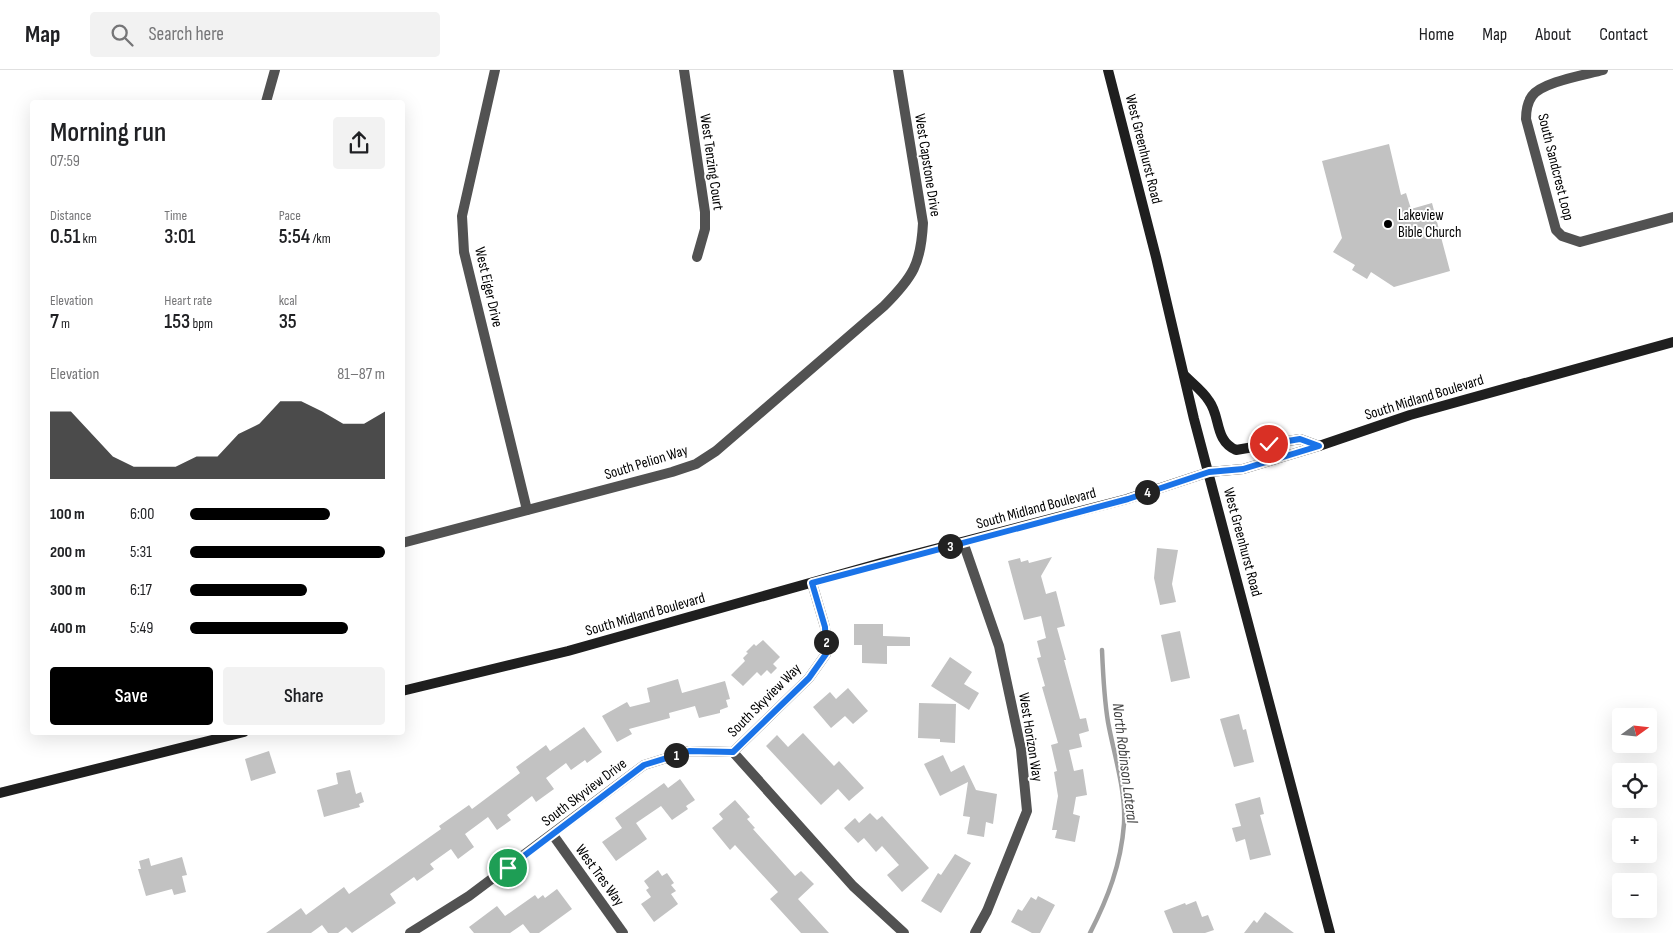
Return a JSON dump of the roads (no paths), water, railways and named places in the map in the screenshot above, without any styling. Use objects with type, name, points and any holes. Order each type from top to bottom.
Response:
[{"type":"main road","name":"West Greenhurst Road","points":[[1108,70],[1184,375],[1330,933]]},
{"type":"main road","name":"South Midland Boulevard","points":[[405,690],[568,652],[812,583],[1128,499],[1209,472],[1243,469],[1410,415],[1673,342]]},
{"type":"main road","points":[[1184,375],[1210,401],[1221,436],[1227,446],[1236,450],[1300,439],[1319,446]]},
{"type":"main road","points":[[0,793],[232,735]]},
{"type":"street","points":[[267,100],[275,70]]},
{"type":"street","name":"West Eiger Drive","points":[[495,70],[462,216],[464,252],[527,510]]},
{"type":"street","name":"West Tenzing Court","points":[[684,70],[705,212],[705,229],[697,257]]},
{"type":"street","name":"West Capstone Drive","points":[[898,70],[923,223],[922,244],[917,264]]},
{"type":"street","name":"South Sandcrest Loop","points":[[1603,70],[1545,86],[1536,91],[1527,105],[1526,119],[1556,230],[1562,236],[1580,242],[1673,217]]},
{"type":"street","name":"South Pelion Way","points":[[405,542],[696,464],[716,451],[884,306],[906,284],[917,264]]},
{"type":"street","name":"West Horizon Way","points":[[963,542],[999,646],[1021,749],[1027,811],[987,911],[974,933]]},
{"type":"street","name":"South Skyview Way","points":[[733,752],[809,678],[826,654],[825,627],[812,583]]},
{"type":"street","name":"South Skyview Drive","points":[[410,933],[469,896],[553,835],[644,765],[689,751],[733,752]]},
{"type":"street","points":[[733,752],[853,886],[904,933]]},
{"type":"street","name":"West Tres Way","points":[[553,835],[623,933]]},
{"type":"waterway","name":"North Robinson Lateral","points":[[1090,933],[1113,880],[1120,853],[1124,824],[1123,798],[1107,713],[1102,650]]},
{"type":"place","name":"Lakeview Bible Church","points":[[1388,224]]}]
